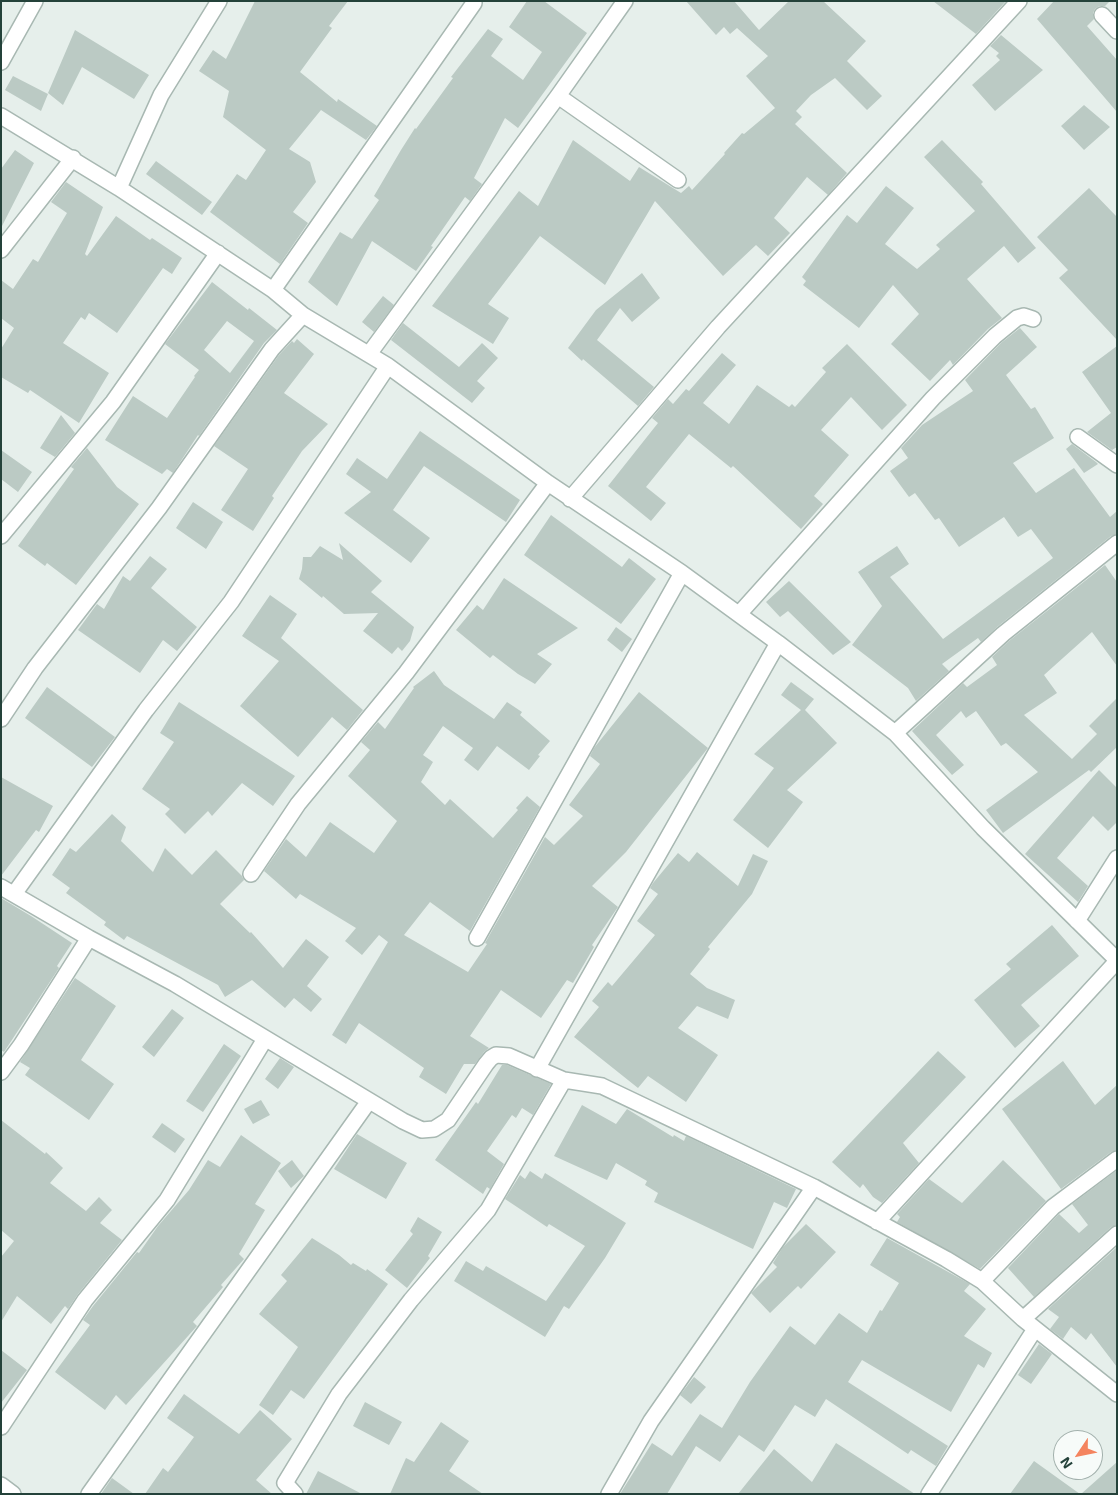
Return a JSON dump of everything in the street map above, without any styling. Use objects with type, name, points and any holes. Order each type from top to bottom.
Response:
[{"type":"street","points":[[1,62],[35,1]]},
{"type":"street","points":[[119,188],[161,95],[219,1]]},
{"type":"street","points":[[369,354],[558,96],[625,1]]},
{"type":"street","points":[[570,499],[718,328],[1019,1]]},
{"type":"street","points":[[273,290],[474,3]]},
{"type":"street","points":[[1102,15],[1117,31]]},
{"type":"street","points":[[558,96],[678,180]]},
{"type":"street","points":[[1,116],[73,158],[273,290],[303,315],[388,366],[570,499],[682,573],[778,642],[895,733],[983,828],[1117,961],[878,1222]]},
{"type":"street","points":[[1,250],[73,158]]},
{"type":"street","points":[[1,536],[113,402],[218,253]]},
{"type":"street","points":[[1,718],[35,668],[159,508],[272,350],[303,315]]},
{"type":"street","points":[[740,614],[932,398],[1017,318],[1024,316],[1033,319]]},
{"type":"street","points":[[388,366],[231,602],[8,891],[174,984],[369,1101],[422,1130],[442,1126],[491,1058],[501,1054],[564,1080],[602,1086],[814,1186],[946,1259],[982,1282],[1023,1319],[1117,1394]]},
{"type":"street","points":[[1078,437],[1117,465]]},
{"type":"street","points":[[251,874],[298,804],[406,673],[548,483]]},
{"type":"street","points":[[895,733],[1004,634],[1117,543]]},
{"type":"street","points":[[477,938],[682,573]]},
{"type":"street","points":[[537,1069],[778,642]]},
{"type":"street","points":[[1077,921],[1117,858]]},
{"type":"street","points":[[1,1072],[22,1045],[89,938]]},
{"type":"street","points":[[1,1427],[85,1300],[167,1200],[265,1038]]},
{"type":"street","points":[[295,1494],[284,1483],[339,1394],[411,1300],[488,1210],[564,1080]]},
{"type":"street","points":[[89,1494],[369,1101]]},
{"type":"street","points":[[982,1282],[1053,1207],[1117,1159]]},
{"type":"street","points":[[609,1494],[651,1421],[814,1186]]},
{"type":"street","points":[[1023,1319],[1117,1234]]},
{"type":"street","points":[[929,1494],[1036,1329]]},
{"type":"street","points":[[1,1485],[13,1494]]},
{"type":"building","points":[[255,1],[348,1],[329,26],[332,28],[300,72],[337,102],[338,99],[377,126],[366,140],[321,110],[289,149],[310,162],[316,182],[293,212],[308,223],[280,264],[210,212],[237,174],[246,180],[266,150],[223,117],[229,91],[199,71],[213,50],[226,59]]},
{"type":"building","points":[[527,1],[544,1],[587,33],[518,128],[505,118],[474,178],[482,184],[470,201],[465,197],[416,271],[372,241],[337,306],[308,282],[340,232],[352,239],[379,200],[374,196],[415,128],[488,29],[503,39],[491,56],[523,80],[542,52],[509,27]]},
{"type":"building","points":[[686,1],[734,1],[759,30],[789,1],[823,1],[866,41],[847,61],[882,96],[867,110],[835,78],[811,95],[796,111],[802,117],[795,124],[847,173],[828,195],[807,177],[774,218],[790,233],[768,256],[756,245],[723,276],[655,201],[605,285],[540,236],[488,304],[509,318],[493,344],[432,306],[519,191],[538,206],[573,140],[630,181],[639,167],[681,193],[689,186],[692,190],[742,133],[744,134],[775,108],[746,76],[768,56],[737,28],[730,34],[724,27],[716,35]]},
{"type":"building","points":[[933,1],[1006,1],[976,34]]},
{"type":"building","points":[[1054,1],[1110,1],[1105,6],[1099,6],[1095,9],[1093,13],[1094,19],[1087,26],[1117,60],[1117,112],[1037,19]]},
{"type":"building","points":[[75,30],[149,75],[134,99],[82,67],[63,105],[48,93]]},
{"type":"building","points":[[1001,35],[1043,70],[995,111],[972,85],[1000,60],[996,56],[999,53],[990,46]]},
{"type":"building","points":[[13,76],[48,94],[41,111],[5,90]]},
{"type":"building","points":[[1084,105],[1110,127],[1084,150],[1061,126]]},
{"type":"building","points":[[942,140],[983,182],[981,184],[1036,248],[1018,263],[1004,246],[967,279],[1002,318],[988,329],[953,365],[950,360],[930,381],[891,344],[919,314],[893,285],[859,328],[803,285],[806,281],[802,277],[847,215],[857,223],[886,186],[914,208],[885,244],[917,269],[940,249],[936,245],[975,211],[924,157]]},
{"type":"building","points":[[15,150],[34,163],[1,228],[1,169]]},
{"type":"building","points":[[156,161],[212,202],[202,215],[146,174]]},
{"type":"building","points":[[66,182],[103,207],[85,254],[87,256],[116,216],[150,240],[152,238],[182,258],[172,274],[163,268],[117,333],[89,313],[85,320],[81,317],[63,343],[109,373],[79,423],[30,390],[28,393],[1,377],[1,349],[14,328],[1,318],[1,280],[13,289],[33,259],[38,262],[67,213],[51,202]]},
{"type":"building","points":[[1089,188],[1117,217],[1117,340],[1059,278],[1068,270],[1037,237]]},
{"type":"building","points":[[642,273],[660,298],[632,322],[620,308],[597,340],[654,387],[638,406],[568,348],[596,310]]},
{"type":"building","points":[[212,282],[277,330],[264,343],[173,473],[167,469],[162,474],[105,440],[133,396],[167,418],[195,377],[199,370],[165,344]],"holes":[[[227,321],[254,341],[230,373],[204,350]]]},
{"type":"building","points":[[383,296],[394,305],[374,332],[362,322]]},
{"type":"building","points":[[403,323],[459,367],[482,343],[498,358],[477,381],[485,388],[472,403],[391,340]]},
{"type":"building","points":[[1020,328],[1037,347],[1006,375],[1031,409],[1035,407],[1054,438],[1013,463],[1036,493],[1074,468],[1110,517],[1117,511],[1117,534],[1111,536],[997,627],[981,642],[978,638],[942,664],[949,671],[916,701],[908,688],[852,645],[882,606],[858,572],[897,546],[909,564],[890,577],[943,639],[1053,558],[1031,529],[1018,537],[1004,517],[959,547],[939,518],[935,520],[915,493],[909,497],[890,471],[908,458],[901,448],[922,425],[973,391],[965,380],[1001,343]]},
{"type":"building","points":[[297,339],[314,354],[284,393],[328,424],[302,451],[272,496],[274,498],[253,531],[221,510],[248,469],[214,446],[279,355],[292,341],[294,343]]},
{"type":"building","points":[[847,344],[907,405],[882,430],[851,397],[821,430],[849,455],[814,496],[823,504],[801,529],[733,466],[731,468],[689,434],[646,487],[666,503],[651,521],[608,486],[658,423],[652,418],[668,399],[673,404],[686,389],[689,391],[722,353],[736,365],[703,403],[729,424],[757,385],[789,407],[792,404],[795,407],[826,372],[822,368]]},
{"type":"building","points":[[1117,346],[1117,447],[1112,450],[1087,432],[1111,413],[1082,372]]},
{"type":"building","points":[[61,415],[75,433],[55,457],[40,448]]},
{"type":"building","points":[[420,431],[520,500],[506,522],[424,466],[393,510],[430,538],[411,563],[344,513],[371,492],[346,474],[357,458],[387,479]]},
{"type":"building","points":[[1072,444],[1098,464],[1084,473],[1066,449]]},
{"type":"building","points":[[87,448],[117,487],[139,504],[76,585],[47,563],[45,566],[18,546],[74,469],[71,467]]},
{"type":"building","points":[[1,450],[32,472],[18,492],[1,479]]},
{"type":"building","points":[[193,502],[223,522],[206,549],[176,528]]},
{"type":"building","points":[[551,515],[622,567],[629,558],[656,579],[621,624],[524,555]]},
{"type":"building","points":[[339,543],[382,581],[371,592],[414,627],[410,641],[402,651],[398,647],[392,654],[363,631],[378,613],[344,614],[299,579],[303,557],[311,557],[320,546],[343,560]]},
{"type":"building","points":[[150,556],[167,569],[151,588],[197,627],[177,651],[163,640],[140,673],[78,630],[97,604],[104,609],[123,576],[130,581]]},
{"type":"building","points":[[1105,565],[1117,582],[1117,666],[1092,632],[1044,675],[1057,693],[1024,715],[1072,759],[1097,734],[1089,726],[1117,698],[1117,747],[1091,772],[1089,770],[1003,833],[986,810],[1038,772],[1006,743],[1001,746],[976,711],[966,718],[961,711],[936,735],[964,765],[952,775],[912,731],[963,683],[967,687],[997,665],[992,657],[1009,641]]},
{"type":"building","points":[[504,578],[578,628],[537,654],[552,664],[535,684],[493,655],[490,658],[456,630],[477,605],[483,610]]},
{"type":"building","points":[[789,581],[851,642],[833,655],[788,611],[780,617],[766,602]]},
{"type":"building","points":[[270,595],[297,614],[281,638],[363,710],[347,730],[332,717],[298,757],[240,706],[279,661],[242,636]]},
{"type":"building","points":[[616,627],[632,639],[622,652],[607,640]]},
{"type":"building","points":[[434,671],[444,685],[494,719],[507,702],[522,712],[520,715],[550,741],[538,755],[540,756],[529,770],[497,746],[478,771],[464,760],[473,748],[443,726],[423,755],[433,762],[421,782],[445,805],[450,799],[493,838],[518,810],[516,808],[527,796],[540,807],[470,931],[430,902],[404,935],[468,972],[487,944],[485,943],[545,837],[554,845],[583,816],[569,805],[600,764],[590,756],[594,748],[639,692],[708,748],[626,852],[592,886],[618,907],[592,945],[594,947],[573,983],[567,980],[541,1018],[501,990],[470,1036],[489,1048],[475,1064],[464,1064],[446,1094],[419,1077],[424,1068],[359,1023],[346,1044],[332,1035],[388,942],[379,935],[362,955],[345,941],[356,928],[300,894],[296,899],[264,871],[286,839],[306,857],[330,822],[374,853],[397,821],[348,776],[370,750],[361,742],[378,722],[385,729],[413,687]]},
{"type":"building","points":[[791,682],[814,699],[805,710],[837,743],[787,790],[803,802],[768,848],[733,820],[774,768],[754,754],[801,710],[781,695]]},
{"type":"building","points":[[47,687],[115,737],[92,767],[25,718]]},
{"type":"building","points":[[179,702],[295,776],[273,806],[242,783],[212,816],[208,811],[185,834],[165,814],[170,809],[142,789],[174,742],[160,733]]},
{"type":"building","points":[[1099,770],[1117,788],[1117,822],[1108,831],[1093,816],[1057,858],[1088,886],[1078,902],[1025,854]]},
{"type":"building","points":[[1,777],[53,806],[39,832],[36,830],[1,876]]},
{"type":"building","points":[[112,814],[126,827],[121,841],[153,872],[165,848],[192,875],[216,850],[244,880],[220,904],[251,932],[283,968],[306,939],[329,957],[307,986],[322,999],[311,1012],[294,998],[285,1008],[252,980],[225,997],[218,985],[127,936],[124,940],[104,925],[106,922],[66,893],[70,888],[52,875],[70,848],[76,852]]},
{"type":"building","points":[[697,852],[738,886],[753,854],[768,861],[752,894],[708,947],[710,949],[690,974],[707,988],[735,1000],[728,1019],[697,1006],[678,1028],[718,1055],[686,1102],[648,1076],[638,1088],[574,1037],[599,1007],[592,1001],[608,982],[612,986],[655,935],[637,921],[658,894],[650,888],[653,883],[678,853],[689,862]]},
{"type":"building","points":[[1,898],[72,943],[57,966],[59,968],[4,1052],[1,1050]]},
{"type":"building","points":[[1052,925],[1079,956],[1021,1005],[1040,1026],[1015,1048],[974,1000],[1011,969],[1006,964]]},
{"type":"building","points":[[75,978],[116,1006],[81,1060],[114,1084],[89,1120],[25,1075],[30,1068],[20,1062]]},
{"type":"building","points":[[172,1009],[184,1018],[154,1057],[142,1047]]},
{"type":"building","points":[[224,1044],[241,1056],[203,1112],[186,1101]]},
{"type":"building","points":[[938,1051],[966,1077],[903,1143],[919,1163],[882,1203],[873,1197],[863,1184],[860,1188],[832,1162]]},
{"type":"building","points":[[280,1058],[294,1067],[278,1089],[265,1079]]},
{"type":"building","points":[[1063,1061],[1095,1105],[1117,1085],[1117,1150],[1111,1152],[1061,1189],[1002,1109]]},
{"type":"building","points":[[502,1065],[507,1065],[551,1084],[533,1115],[522,1108],[516,1118],[512,1115],[487,1151],[504,1164],[490,1189],[487,1187],[483,1194],[435,1160],[476,1102],[478,1104]]},
{"type":"building","points":[[261,1100],[270,1115],[253,1124],[244,1109]]},
{"type":"building","points":[[582,1105],[616,1124],[627,1109],[673,1137],[674,1135],[684,1141],[686,1136],[796,1189],[787,1208],[774,1202],[753,1249],[654,1202],[658,1193],[645,1185],[647,1181],[616,1163],[607,1180],[554,1156]]},
{"type":"building","points":[[1,1120],[45,1154],[46,1152],[63,1168],[50,1183],[86,1211],[99,1197],[112,1210],[100,1223],[122,1240],[68,1309],[65,1306],[51,1324],[17,1296],[1,1322],[1,1257],[14,1241],[1,1230]]},
{"type":"building","points":[[162,1123],[185,1139],[175,1153],[152,1137]]},
{"type":"building","points":[[357,1134],[407,1163],[386,1199],[334,1169]]},
{"type":"building","points":[[241,1135],[281,1163],[255,1204],[265,1210],[239,1254],[244,1259],[221,1285],[223,1287],[193,1322],[197,1326],[126,1405],[116,1395],[105,1410],[55,1372],[90,1325],[83,1320],[93,1306],[137,1252],[139,1253],[158,1226],[189,1190],[208,1160],[220,1167]]},
{"type":"building","points":[[292,1160],[304,1176],[291,1188],[278,1171]]},
{"type":"building","points":[[1003,1160],[1046,1201],[980,1269],[897,1222],[900,1217],[897,1214],[929,1179],[962,1203]]},
{"type":"building","points":[[530,1171],[542,1179],[545,1173],[626,1223],[605,1258],[569,1309],[564,1306],[545,1337],[454,1281],[466,1261],[483,1271],[486,1266],[546,1301],[585,1246],[549,1224],[547,1227],[505,1199],[520,1175],[525,1179]]},
{"type":"building","points":[[1116,1171],[1117,1225],[1111,1227],[1034,1297],[1008,1268],[1059,1214],[1079,1233],[1088,1225],[1072,1204]]},
{"type":"building","points":[[418,1217],[442,1232],[428,1256],[430,1258],[407,1288],[385,1270],[413,1234],[410,1231]]},
{"type":"building","points":[[806,1224],[836,1252],[801,1289],[798,1286],[770,1313],[751,1293],[777,1267],[773,1263],[783,1247]]},
{"type":"building","points":[[312,1238],[351,1265],[353,1263],[366,1271],[367,1269],[388,1284],[304,1399],[291,1390],[273,1415],[259,1405],[298,1347],[259,1314],[287,1281],[281,1275]]},
{"type":"building","points":[[887,1238],[970,1284],[964,1291],[986,1309],[964,1336],[992,1353],[984,1368],[978,1364],[951,1412],[862,1360],[848,1382],[948,1446],[936,1466],[911,1450],[908,1454],[826,1399],[815,1417],[795,1405],[764,1452],[739,1435],[720,1462],[696,1446],[667,1494],[620,1494],[652,1443],[672,1456],[700,1414],[722,1428],[750,1382],[790,1326],[815,1345],[839,1313],[867,1333],[899,1283],[870,1265]]},
{"type":"building","points":[[1117,1247],[1117,1367],[1091,1333],[1086,1340],[1071,1327],[1063,1339],[1050,1329],[1059,1317],[1048,1309]]},
{"type":"building","points":[[1039,1344],[1052,1354],[1031,1384],[1018,1375]]},
{"type":"building","points":[[1,1350],[27,1370],[1,1403]]},
{"type":"building","points":[[694,1377],[706,1387],[691,1404],[680,1395]]},
{"type":"building","points":[[184,1394],[239,1434],[260,1410],[292,1439],[256,1480],[272,1494],[145,1494],[163,1468],[168,1472],[194,1437],[167,1418]]},
{"type":"building","points":[[365,1402],[402,1422],[389,1445],[353,1426]]},
{"type":"building","points":[[441,1422],[469,1441],[449,1471],[483,1494],[390,1494],[406,1458],[414,1462]]},
{"type":"building","points":[[836,1443],[915,1494],[738,1494],[774,1449],[812,1482]]},
{"type":"building","points":[[1034,1461],[1053,1475],[1053,1480],[1060,1480],[1080,1494],[1010,1494]]},
{"type":"building","points":[[1117,1462],[1117,1494],[1081,1494],[1097,1480],[1103,1480],[1103,1474]]},
{"type":"building","points":[[318,1471],[362,1494],[306,1494]]},
{"type":"building","points":[[112,1478],[134,1494],[101,1494]]}]
